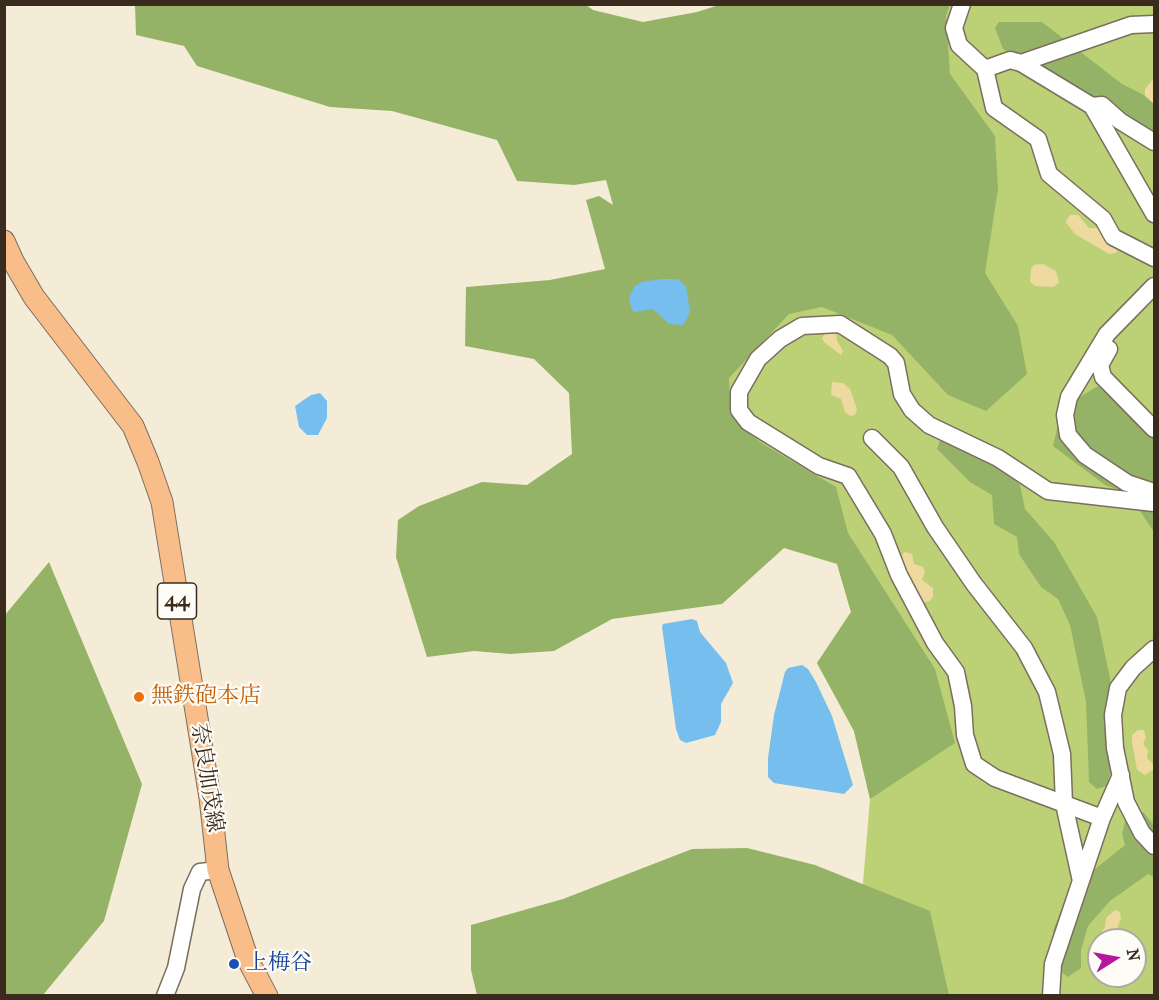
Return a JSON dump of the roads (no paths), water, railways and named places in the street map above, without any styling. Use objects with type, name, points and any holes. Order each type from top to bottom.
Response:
[{"type":"main road","name":"奈良加茂線","points":[[4,241],[12,261],[34,297],[133,426],[162,502],[210,798],[218,870],[248,960],[267,996]]},
{"type":"street","points":[[962,4],[954,28],[959,45],[985,69],[994,108],[1038,140],[1049,174],[1103,219],[1113,237],[1155,258]]},
{"type":"street","points":[[1021,63],[1131,25],[1155,24]]},
{"type":"street","points":[[985,69],[1010,60],[1021,63],[1092,106],[1155,214]]},
{"type":"street","points":[[1092,106],[1102,105],[1120,121],[1155,141]]},
{"type":"street","points":[[1155,286],[1107,334],[1069,397],[1065,415],[1068,435],[1085,455],[1127,483],[1155,492]]},
{"type":"street","points":[[1143,298],[1100,365],[1103,377],[1155,429]]},
{"type":"street","points":[[1102,818],[995,778],[974,764],[965,735],[963,706],[956,672],[935,643],[899,575],[883,534],[848,476],[819,466],[748,422],[739,410],[739,392],[758,359],[780,339],[802,326],[840,324],[890,356],[896,363],[902,394],[912,410],[929,425],[999,458],[1048,491],[1155,503]]},
{"type":"street","points":[[872,438],[901,467],[935,527],[974,584],[1024,648],[1047,692],[1062,754],[1064,804],[1081,881]]},
{"type":"street","points":[[1155,649],[1133,668],[1118,688],[1113,715],[1126,802],[1142,833],[1155,846]]},
{"type":"street","points":[[1051,996],[1053,964],[1102,818],[1121,775]]},
{"type":"street","points":[[165,996],[176,968],[192,889],[200,872],[218,870]]},
{"type":"water","points":[[678,279],[686,286],[690,312],[683,325],[669,324],[653,309],[635,312],[632,310],[629,298],[634,287],[641,282]]},
{"type":"water","points":[[320,393],[327,401],[327,418],[318,435],[307,435],[299,427],[295,406],[311,395]]},
{"type":"water","points":[[692,619],[697,621],[700,632],[726,663],[733,683],[721,704],[721,722],[715,735],[686,743],[680,740],[676,729],[662,627],[663,624]]},
{"type":"water","points":[[802,665],[808,669],[816,682],[832,716],[853,785],[844,794],[774,783],[768,777],[768,758],[774,715],[785,672],[788,668]]},
{"type":"place","name":"無鉄砲本店","points":[[139,697]]},
{"type":"place","name":"上梅谷","points":[[234,964]]}]
